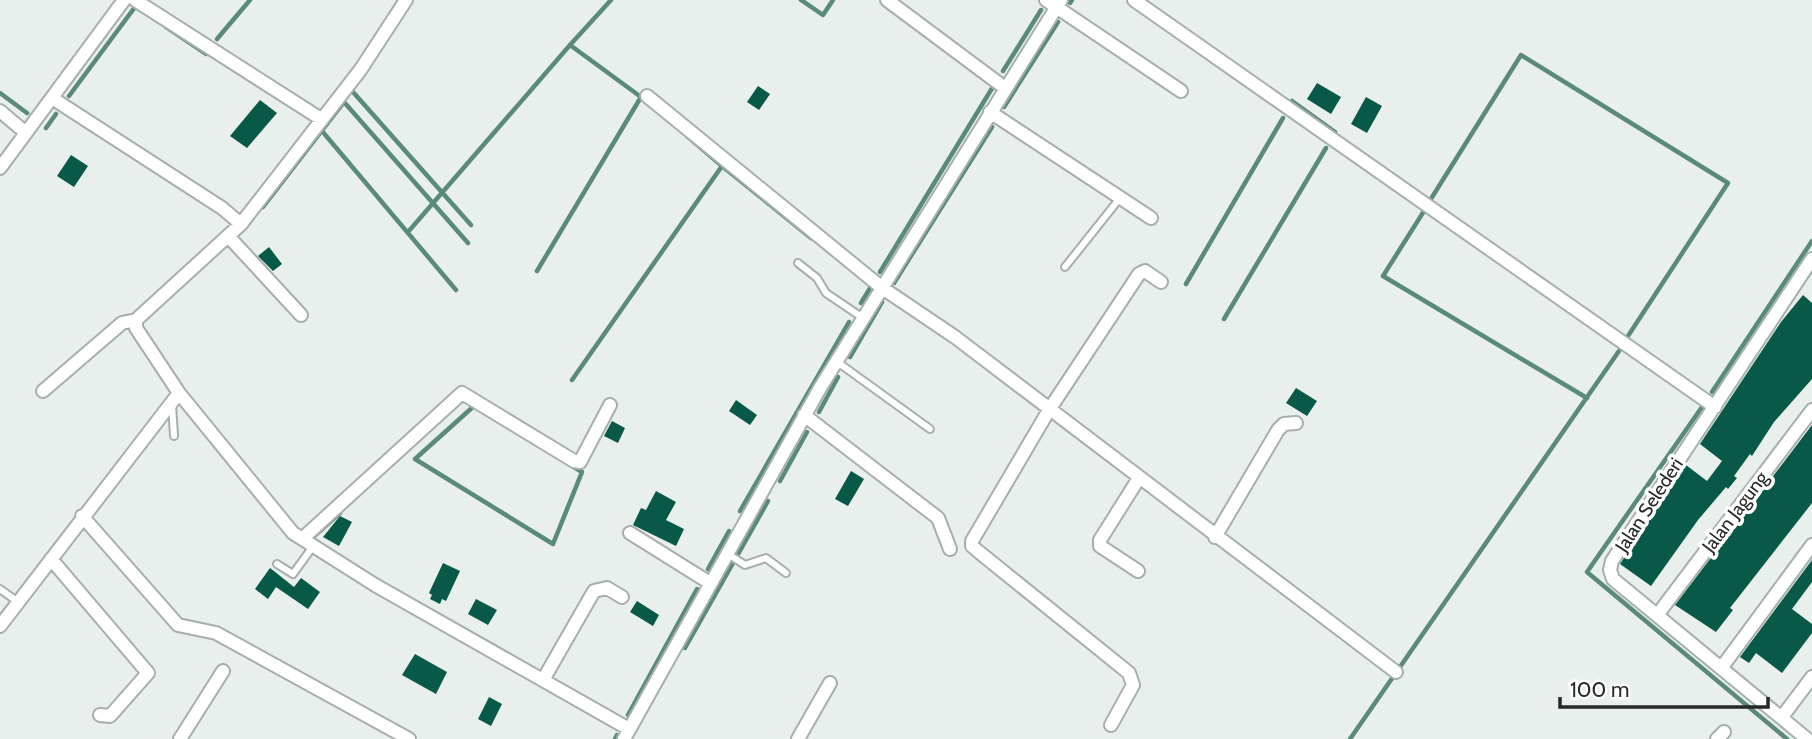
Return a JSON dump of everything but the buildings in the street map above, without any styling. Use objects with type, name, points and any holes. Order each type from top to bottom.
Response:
[{"type":"street","points":[[0,168],[124,0]]},
{"type":"street","points":[[135,0],[321,119]]},
{"type":"street","points":[[43,391],[122,323],[136,320],[242,224],[375,48],[406,0]]},
{"type":"street","points":[[887,0],[1005,88]]},
{"type":"street","points":[[1134,0],[1715,407]]},
{"type":"street","points":[[136,320],[140,338],[175,398],[282,522],[375,585],[543,680],[626,734],[804,415],[1005,88],[1054,3],[1181,91]]},
{"type":"street","points":[[647,96],[881,287],[955,337],[1396,672]]},
{"type":"street","points":[[52,98],[222,208],[242,224]]},
{"type":"street","points":[[0,111],[26,133]]},
{"type":"street","points":[[990,111],[1151,218]]},
{"type":"street","points":[[229,237],[301,315]]},
{"type":"street","name":"Jalan Selederi","points":[[1807,739],[1613,579],[1610,570],[1612,561],[1810,268]]},
{"type":"street","points":[[1111,725],[1133,685],[1129,673],[972,547],[1049,410],[1139,274],[1145,271],[1161,282]]},
{"type":"street","points":[[308,542],[462,393],[574,461],[580,462],[610,405]]},
{"type":"street","points":[[0,626],[175,398]]},
{"type":"street","name":"Jalan Jagung","points":[[1658,614],[1812,410]]},
{"type":"street","points":[[804,415],[938,518],[950,549]]},
{"type":"street","points":[[1215,537],[1278,430],[1284,424],[1296,423]]},
{"type":"street","points":[[1138,571],[1100,546],[1100,540],[1139,478]]},
{"type":"street","points":[[82,516],[178,625],[216,634],[409,739]]},
{"type":"street","points":[[630,533],[710,583]]},
{"type":"street","points":[[1722,667],[1812,545]]},
{"type":"street","points":[[51,559],[148,673],[110,716],[100,715]]},
{"type":"street","points":[[543,680],[594,591],[607,587],[622,597]]},
{"type":"street","points":[[180,739],[223,671]]},
{"type":"street","points":[[1782,717],[1812,677]]},
{"type":"street","points":[[798,739],[830,682]]},
{"type":"lane","points":[[1065,267],[1120,198]]},
{"type":"lane","points":[[798,263],[817,278],[826,293],[863,317]]},
{"type":"lane","points":[[836,361],[930,429]]},
{"type":"lane","points":[[174,436],[175,398]]},
{"type":"lane","points":[[276,564],[293,574],[308,542]]},
{"type":"lane","points":[[726,554],[745,565],[766,558],[786,573]]},
{"type":"lane","points":[[0,589],[18,602]]},
{"type":"waterway","points":[[217,39],[250,0]]},
{"type":"waterway","points":[[570,45],[611,0]]},
{"type":"waterway","points":[[801,0],[823,15],[833,0]]},
{"type":"waterway","points":[[69,96],[135,7]]},
{"type":"waterway","points":[[1003,71],[1041,10]]},
{"type":"waterway","points":[[1004,107],[1058,22]]},
{"type":"waterway","points":[[166,27],[206,54]]},
{"type":"waterway","points":[[408,232],[570,45],[641,97],[537,271]]},
{"type":"waterway","points":[[1429,202],[1521,55],[1728,183],[1628,336]]},
{"type":"waterway","points":[[880,272],[994,85]]},
{"type":"waterway","points":[[353,92],[471,225]]},
{"type":"waterway","points":[[0,93],[27,113]]},
{"type":"waterway","points":[[1292,101],[1335,132]]},
{"type":"waterway","points":[[263,207],[344,102],[468,243]]},
{"type":"waterway","points":[[46,128],[56,114]]},
{"type":"waterway","points":[[1186,284],[1283,118]]},
{"type":"waterway","points":[[894,283],[992,127]]},
{"type":"waterway","points":[[322,131],[456,290]]},
{"type":"waterway","points":[[572,380],[722,166],[687,136]]},
{"type":"waterway","points":[[1224,319],[1326,148]]},
{"type":"waterway","points":[[722,166],[811,238]]},
{"type":"waterway","points":[[1424,211],[1383,276],[1587,398]]},
{"type":"waterway","points":[[1712,392],[1812,241]]},
{"type":"waterway","points":[[861,303],[872,285]]},
{"type":"waterway","points":[[850,357],[882,302]]},
{"type":"waterway","points":[[740,511],[849,322]]},
{"type":"waterway","points":[[1350,739],[1619,351]]},
{"type":"waterway","points":[[819,412],[838,377]]},
{"type":"waterway","points":[[474,406],[415,459],[553,544],[582,472],[569,464]]},
{"type":"waterway","points":[[1702,407],[1587,572],[1787,739]]},
{"type":"waterway","points":[[780,481],[807,432]]},
{"type":"waterway","points":[[685,648],[768,501]]},
{"type":"waterway","points":[[312,538],[340,513]]},
{"type":"waterway","points":[[708,569],[729,531]]},
{"type":"waterway","points":[[628,715],[697,589]]},
{"type":"waterway","points":[[615,739],[617,735]]}]
